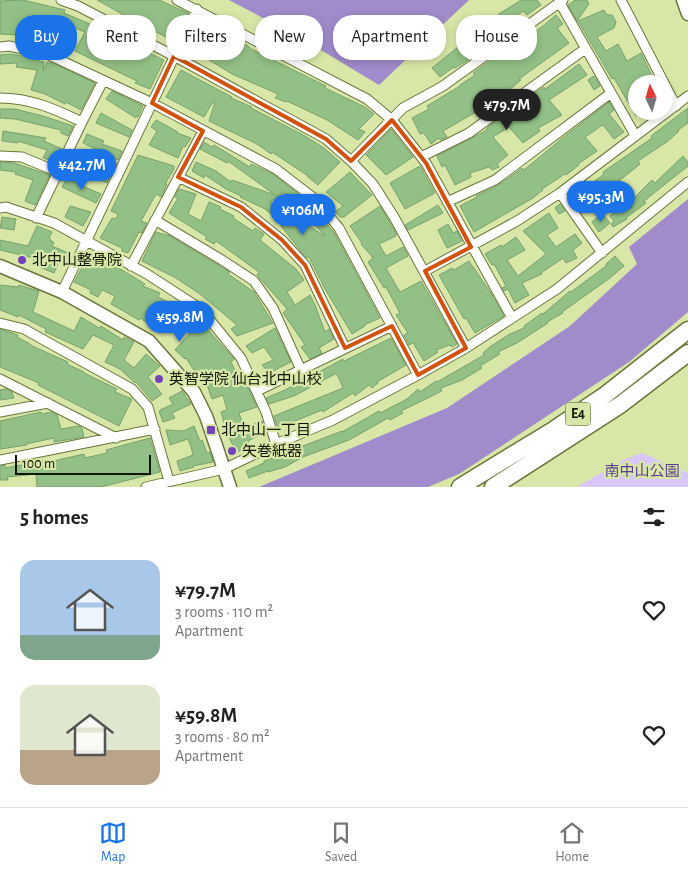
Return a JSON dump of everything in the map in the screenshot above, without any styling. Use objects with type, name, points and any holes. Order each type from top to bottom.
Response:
[{"type":"highway","name":"E4","points":[[460,487],[556,429],[604,396],[688,330]]},
{"type":"highway","name":"E4","points":[[493,487],[620,405],[688,353]]},
{"type":"street","points":[[61,0],[80,3],[166,51]]},
{"type":"street","points":[[177,0],[367,99],[392,120],[421,157],[512,318]]},
{"type":"street","points":[[621,0],[676,106]]},
{"type":"street","points":[[683,0],[688,14]]},
{"type":"street","points":[[351,161],[403,108],[443,86],[562,1],[585,49],[635,135]]},
{"type":"street","points":[[194,15],[197,9]]},
{"type":"street","points":[[0,47],[9,46],[46,54],[152,103],[276,169],[315,199],[339,228],[418,375]]},
{"type":"street","points":[[421,157],[469,133],[585,49]]},
{"type":"street","points":[[62,292],[172,60]]},
{"type":"street","points":[[181,60],[326,140],[351,161],[373,184],[394,216],[466,348]]},
{"type":"street","points":[[36,218],[103,81]]},
{"type":"street","points":[[447,202],[495,180],[611,92]]},
{"type":"street","points":[[425,271],[517,221],[560,193],[686,97]]},
{"type":"street","points":[[0,98],[12,98],[52,107],[82,122]]},
{"type":"street","points":[[131,266],[203,131]]},
{"type":"street","points":[[0,156],[22,157],[58,172]]},
{"type":"street","points":[[178,177],[241,207],[282,240],[305,265],[345,348]]},
{"type":"street","points":[[146,487],[169,480],[224,469],[333,420],[466,348],[557,289],[688,182]]},
{"type":"street","points":[[560,193],[602,253]]},
{"type":"street","points":[[0,208],[6,207],[54,224],[131,266],[201,309],[241,358],[266,412],[276,444]]},
{"type":"street","points":[[156,220],[254,281],[273,308],[301,370]]},
{"type":"street","points":[[0,266],[62,292],[149,341],[194,392],[206,416],[230,487]]},
{"type":"street","points":[[0,323],[24,329],[132,389],[148,407],[169,480]]},
{"type":"street","points":[[257,391],[392,326]]},
{"type":"street","points":[[0,380],[116,438]]},
{"type":"street","points":[[0,412],[48,403]]},
{"type":"street","points":[[0,460],[155,429]]},
{"type":"highlighted area","points":[[174,56],[326,139],[351,161],[392,120],[426,163],[471,247],[425,271],[466,348],[418,375],[392,326],[345,348],[305,265],[282,240],[241,207],[178,177],[203,131],[152,103]]},
{"type":"green space","name":"南中山公園","points":[[642,453],[688,473],[688,487],[577,487],[625,459]]},
{"type":"shaded area","points":[[229,0],[469,0],[446,22],[446,15],[333,15],[333,57],[323,51],[323,15],[257,15]]},
{"type":"shaded area","points":[[338,60],[405,60],[379,85]]},
{"type":"shaded area","points":[[688,199],[688,312],[629,362],[459,474],[428,487],[259,487],[447,408],[570,326],[637,264],[629,247]]},
{"type":"building","points":[[23,0],[65,10],[64,13],[69,15],[15,15],[15,35],[0,34],[0,1]]},
{"type":"building","points":[[97,0],[159,0],[188,13],[187,15],[166,15],[166,37],[156,32],[156,15],[122,14]]},
{"type":"building","points":[[521,0],[537,0],[541,5],[527,15],[523,11],[518,15],[498,15]]},
{"type":"building","points":[[575,0],[587,0],[589,4],[577,21],[568,5]]},
{"type":"building","points":[[604,10],[607,15],[612,15],[616,22],[614,28],[597,37],[606,51],[618,44],[627,61],[641,53],[652,75],[628,75],[628,102],[614,78],[612,79],[578,21]]},
{"type":"building","points":[[556,15],[563,24],[557,28],[569,43],[519,79],[521,80],[509,90],[482,106],[483,108],[443,131],[447,137],[440,140],[439,138],[431,144],[424,133],[420,134],[412,118],[429,109],[427,106],[460,86],[475,75],[473,73],[491,60],[537,60],[537,31]]},
{"type":"building","points":[[77,19],[87,23],[87,57],[77,52],[77,47],[85,32],[77,29]]},
{"type":"building","points":[[245,44],[255,51],[255,60],[273,60],[326,86],[325,88],[365,107],[374,114],[359,129],[365,132],[358,140],[327,120],[287,101],[275,98],[278,94],[232,74],[209,60],[245,60]]},
{"type":"building","points":[[456,49],[456,60],[468,60],[440,77],[432,68],[442,60],[446,60],[446,57]]},
{"type":"building","points":[[0,55],[15,55],[15,60],[44,62],[43,71],[47,62],[52,63],[95,83],[81,110],[66,102],[65,104],[45,94],[31,90],[37,70],[16,67],[17,63],[0,64]]},
{"type":"building","points":[[156,56],[164,60],[150,89],[135,83],[137,81],[94,60],[156,60]]},
{"type":"building","points":[[579,64],[587,75],[549,100],[562,115],[538,128],[540,131],[523,143],[509,127],[493,137],[508,155],[497,164],[499,167],[492,170],[489,167],[470,173],[471,177],[455,185],[445,165],[442,167],[437,156],[487,130],[489,126]]},
{"type":"building","points":[[181,70],[305,136],[324,148],[340,162],[318,185],[272,152],[271,154],[257,144],[209,121],[215,102],[213,102],[204,117],[166,97]]},
{"type":"building","points":[[594,76],[600,86],[594,90],[588,80]]},
{"type":"building","points":[[112,91],[143,106],[138,117],[136,116],[136,118],[106,99]]},
{"type":"building","points":[[609,102],[614,110],[609,114],[624,132],[614,139],[603,125],[585,137],[597,151],[566,175],[542,189],[533,198],[474,232],[460,206],[499,185],[522,168],[524,170]]},
{"type":"building","points":[[688,108],[688,123],[668,141],[638,161],[640,164],[624,177],[591,198],[594,202],[580,210],[574,200],[587,187],[604,174],[603,172],[652,138],[651,136]]},
{"type":"building","points":[[0,109],[15,109],[73,126],[68,136],[61,133],[61,130],[15,119],[0,118]]},
{"type":"building","points":[[101,113],[132,130],[129,137],[96,123]]},
{"type":"building","points":[[156,120],[177,133],[191,138],[185,147],[183,146],[178,158],[149,145],[157,131],[151,127]]},
{"type":"building","points":[[391,129],[413,157],[386,175],[366,155]]},
{"type":"building","points":[[3,131],[46,138],[44,141],[62,149],[58,157],[53,155],[50,160],[43,158],[47,150],[18,141],[18,143],[2,141]]},
{"type":"building","points":[[87,134],[104,141],[102,144],[122,151],[118,160],[83,143]]},
{"type":"building","points":[[204,142],[212,147],[214,145],[250,167],[251,164],[273,174],[297,193],[308,205],[310,203],[334,232],[380,318],[364,325],[352,334],[325,289],[309,257],[307,258],[303,254],[281,226],[282,223],[265,209],[240,197],[205,175],[204,178],[192,171],[196,162],[216,171],[231,182],[232,180],[275,195],[228,161],[227,163],[200,149]],"holes":[[[282,193],[285,195],[287,193],[325,236],[270,202]]]},
{"type":"building","points":[[138,155],[174,166],[174,169],[165,184],[167,184],[161,197],[156,194],[141,221],[147,223],[142,233],[139,232],[128,253],[122,251],[122,248],[100,238],[112,218],[116,219],[118,214],[111,211]]},
{"type":"building","points":[[77,156],[97,165],[98,163],[113,169],[107,183],[72,166]]},
{"type":"building","points":[[683,156],[688,162],[688,166],[644,201],[646,203],[627,219],[613,227],[611,224],[614,221],[610,216],[620,209],[622,212],[652,180],[655,183]]},
{"type":"building","points":[[0,162],[14,163],[50,175],[35,205],[25,201],[33,180],[15,174],[16,172],[0,170]]},
{"type":"building","points":[[420,166],[435,193],[405,209],[390,183]]},
{"type":"building","points":[[350,172],[372,195],[344,217],[340,217],[335,212],[343,206],[326,192]]},
{"type":"building","points":[[67,179],[101,194],[96,203],[62,187]]},
{"type":"building","points":[[179,189],[196,194],[188,214],[201,221],[209,202],[221,207],[220,209],[234,216],[233,218],[253,231],[255,228],[264,234],[260,240],[296,269],[304,280],[287,292],[295,305],[310,295],[325,332],[329,329],[334,339],[319,348],[322,353],[310,359],[301,347],[305,345],[283,313],[287,309],[257,275],[259,272],[216,241],[214,244],[205,239],[207,237],[169,213],[178,198],[175,197]]},
{"type":"building","points":[[560,204],[565,211],[559,214],[555,208]]},
{"type":"building","points":[[438,205],[443,213],[408,230],[405,225]]},
{"type":"building","points":[[70,206],[91,212],[83,226],[65,217]]},
{"type":"building","points":[[380,206],[396,236],[379,244],[386,256],[403,247],[408,256],[386,268],[400,292],[421,281],[457,344],[452,347],[450,345],[436,350],[438,352],[424,361],[413,343],[409,345],[404,335],[408,333],[396,315],[400,313],[386,287],[384,288],[368,262],[373,258],[361,244],[350,226]]},
{"type":"building","points":[[549,213],[558,228],[547,235],[556,247],[575,234],[582,243],[573,250],[577,258],[566,263],[563,258],[542,274],[522,283],[529,295],[515,303],[508,289],[504,291],[502,288],[506,286],[494,264],[492,265],[485,254],[501,245],[502,247],[516,237],[525,250],[507,260],[518,276],[546,254],[523,231]]},
{"type":"building","points":[[602,213],[610,223],[599,232],[592,222]]},
{"type":"building","points":[[2,217],[16,219],[14,230],[0,228]]},
{"type":"building","points":[[448,224],[453,233],[457,231],[462,241],[447,248],[438,230]]},
{"type":"building","points":[[37,226],[52,232],[49,238],[54,243],[52,246],[73,255],[67,260],[61,257],[54,273],[32,264],[34,258],[0,250],[0,240],[28,246]]},
{"type":"building","points":[[156,232],[170,236],[230,272],[228,274],[254,292],[273,323],[237,336],[231,329],[237,325],[200,294],[176,278],[142,261]]},
{"type":"building","points":[[89,255],[122,270],[145,284],[143,286],[160,293],[158,297],[189,312],[203,322],[234,359],[231,362],[242,384],[245,382],[257,407],[239,413],[244,428],[262,421],[266,431],[257,433],[258,436],[248,441],[250,447],[236,452],[227,433],[221,412],[227,410],[223,395],[212,399],[206,382],[203,384],[186,358],[175,350],[191,332],[184,327],[185,324],[166,314],[158,330],[140,318],[139,320],[111,304],[115,296],[102,290],[98,297],[90,293],[91,290],[74,282]]},
{"type":"building","points":[[615,256],[624,266],[610,278],[548,323],[517,343],[498,352],[500,354],[480,366],[482,368],[462,380],[441,388],[442,391],[401,411],[403,413],[390,420],[388,418],[349,440],[303,457],[285,467],[249,478],[246,471],[264,463],[264,461],[342,432],[379,411],[380,413],[407,399],[418,389],[420,392],[436,381],[484,355],[483,353],[491,346],[524,328],[524,326],[543,314],[570,291],[606,266]]},
{"type":"building","points":[[469,261],[504,316],[475,333],[466,318],[464,319],[439,275],[452,268],[454,270]]},
{"type":"building","points":[[0,285],[18,287],[19,285],[39,291],[33,312],[74,331],[81,317],[99,328],[101,326],[123,340],[124,337],[134,342],[124,360],[134,368],[146,354],[160,366],[148,377],[162,394],[152,401],[136,382],[120,369],[105,362],[114,345],[93,335],[83,349],[45,332],[46,329],[19,315],[18,317],[0,310]]},
{"type":"building","points":[[275,328],[291,362],[269,373],[262,365],[273,360],[264,347],[252,353],[246,346]]},
{"type":"building","points":[[0,329],[18,335],[17,337],[30,345],[68,362],[67,364],[117,389],[115,392],[132,399],[119,426],[38,385],[39,383],[0,367]]},
{"type":"building","points":[[391,338],[406,365],[377,382],[372,388],[369,385],[355,396],[353,393],[323,412],[322,410],[278,428],[274,416],[343,388],[337,374],[335,374],[294,396],[269,404],[266,398],[343,359],[344,361]]},
{"type":"building","points":[[6,389],[12,392],[14,398],[0,400],[0,390]]},
{"type":"building","points":[[182,391],[191,404],[172,413],[175,418],[163,422],[159,411],[161,412],[160,410],[173,404],[169,398]]},
{"type":"building","points":[[41,412],[42,414],[51,412],[57,415],[61,429],[79,426],[82,428],[84,437],[54,442],[54,438],[0,449],[0,421]]},
{"type":"building","points":[[194,426],[207,453],[210,452],[213,462],[180,471],[177,461],[193,455],[191,447],[188,439],[170,445],[166,430],[184,431]]},
{"type":"building","points":[[150,438],[160,472],[101,487],[37,487],[36,474],[7,477],[8,480],[0,480],[0,466],[5,465],[5,468],[48,460],[49,462],[84,454],[85,458],[107,453],[106,450]]},
{"type":"place","name":"北中山整骨院","points":[[22,260]]},
{"type":"place","name":"英智学院 仙台北中山校","points":[[159,379]]},
{"type":"place","name":"北中山一丁目","points":[[211,430]]},
{"type":"place","name":"矢巻紙器","points":[[232,451]]}]
